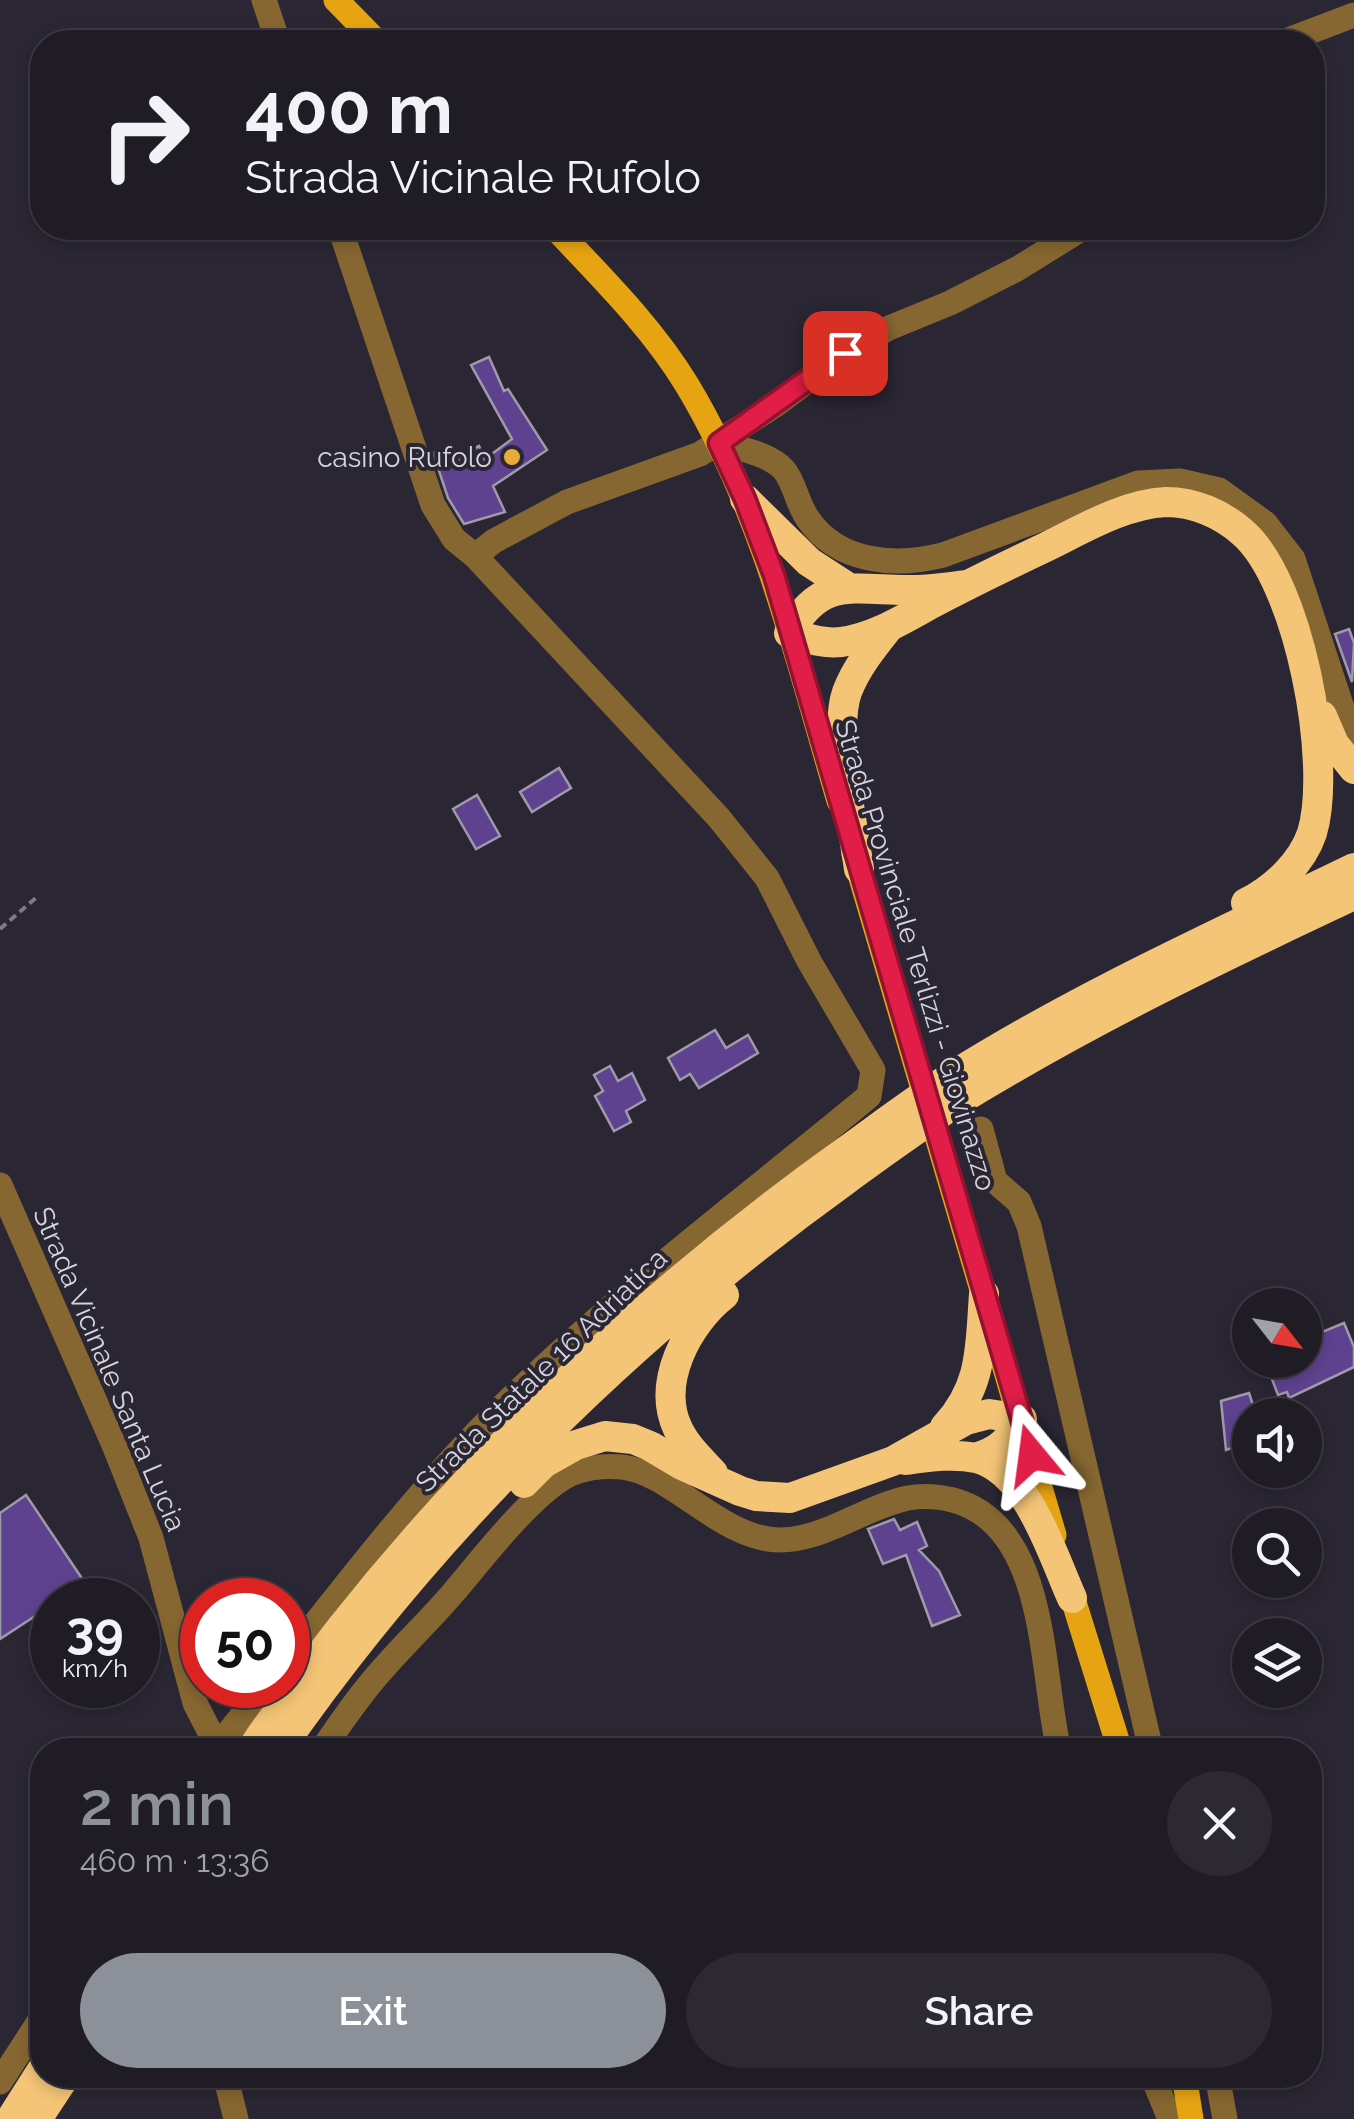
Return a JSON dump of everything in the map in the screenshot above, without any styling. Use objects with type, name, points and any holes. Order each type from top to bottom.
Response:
[{"type":"highway","points":[[745,499],[809,562],[849,588]]},
{"type":"highway","points":[[968,585],[830,590],[801,612],[789,633],[816,642],[843,642],[888,627],[1112,515],[1166,502],[1212,510],[1245,534],[1272,574],[1292,623],[1310,691],[1318,756],[1318,798],[1311,835],[1298,860],[1279,881],[1257,898],[1199,927],[1158,962]]},
{"type":"highway","points":[[859,869],[842,734],[846,695],[869,652],[888,627]]},
{"type":"highway","points":[[1310,691],[1334,744],[1354,768]]},
{"type":"highway","name":"Strada Statale 16 Adriatica","points":[[260,1738],[331,1640],[504,1443],[672,1284],[765,1209],[955,1074],[1065,1010],[1354,868]]},
{"type":"highway","name":"Strada Statale 16 Adriatica","points":[[288,1738],[393,1603],[496,1485],[658,1327],[764,1239],[898,1142],[1054,1044],[1177,979],[1354,895]]},
{"type":"highway","points":[[722,1482],[686,1444],[676,1426],[670,1406],[671,1380],[678,1356],[694,1326],[716,1301],[804,1231],[898,1142]]},
{"type":"highway","points":[[939,1432],[972,1391],[979,1360],[984,1294]]},
{"type":"highway","points":[[893,1462],[939,1432],[966,1420],[989,1414],[1022,1419],[1008,1441],[994,1452],[976,1458]]},
{"type":"highway","points":[[393,1603],[449,1560],[544,1462],[576,1444],[605,1436],[633,1439],[682,1466],[756,1496],[790,1498],[893,1462],[941,1456],[976,1458],[996,1466],[1025,1497],[1072,1598]]},
{"type":"highway","points":[[11,2119],[31,2088]]},
{"type":"highway","points":[[37,2119],[57,2088]]},
{"type":"main road","points":[[336,0],[365,30]]},
{"type":"main road","name":"Strada Provinciale Terlizzi - Giovinazzo","points":[[566,240],[634,315],[686,382],[745,499],[774,575],[1116,1738]]},
{"type":"main road","points":[[1186,2088],[1191,2119]]},
{"type":"street","points":[[264,0],[274,30]]},
{"type":"street","points":[[1315,30],[1354,15]]},
{"type":"street","points":[[310,1630],[488,1421],[626,1294],[869,1096],[873,1070],[767,878],[719,818],[475,556],[454,540],[433,505],[344,240]]},
{"type":"street","points":[[475,556],[494,541],[568,502],[700,454],[845,353],[889,328],[1017,269],[1064,240]]},
{"type":"street","points":[[719,443],[774,461],[786,472],[802,510],[820,534],[850,553],[884,560],[943,555],[1138,483],[1186,482],[1219,490],[1265,523],[1292,559],[1341,705],[1354,732]]},
{"type":"street","points":[[980,1129],[995,1182],[1018,1202],[1028,1226],[1148,1738]]},
{"type":"street","name":"Strada Vicinale Santa Lucia","points":[[0,1186],[145,1522],[195,1703],[211,1738]]},
{"type":"street","points":[[330,1738],[363,1692],[508,1529],[561,1479],[604,1467],[644,1472],[729,1525],[777,1540],[830,1529],[884,1504],[926,1495],[983,1512],[1001,1527],[1034,1600],[1057,1738]]},
{"type":"street","points":[[224,1738],[248,1708]]},
{"type":"street","points":[[0,2082],[30,2036]]},
{"type":"street","points":[[228,2088],[236,2119]]},
{"type":"street","points":[[1157,2088],[1170,2119]]},
{"type":"street","points":[[1219,2088],[1225,2119]]},
{"type":"path","points":[[0,929],[38,896]]},
{"type":"building","name":"casino Rufolo","points":[[489,357],[504,391],[508,389],[547,450],[493,486],[505,512],[464,524],[448,498],[433,453],[446,448],[451,459],[479,446],[485,459],[512,439],[471,365]]},
{"type":"building","points":[[1349,629],[1354,643],[1352,682],[1335,634]]},
{"type":"building","points":[[559,768],[571,788],[532,812],[520,792]]},
{"type":"building","points":[[477,795],[500,836],[476,849],[453,809]]},
{"type":"building","points":[[715,1030],[726,1048],[748,1035],[758,1053],[699,1088],[690,1074],[680,1080],[668,1058]]},
{"type":"building","points":[[610,1066],[618,1081],[632,1073],[645,1100],[626,1111],[631,1122],[614,1131],[595,1096],[603,1091],[594,1075]]},
{"type":"building","points":[[1344,1323],[1354,1347],[1354,1367],[1289,1398],[1287,1392],[1278,1395],[1272,1378],[1322,1378],[1322,1332]]},
{"type":"building","points":[[1249,1393],[1251,1398],[1232,1398],[1232,1448],[1226,1450],[1221,1401]]},
{"type":"building","points":[[26,1495],[82,1578],[30,1578],[30,1619],[0,1639],[0,1513]]},
{"type":"building","points":[[894,1519],[900,1530],[917,1522],[927,1546],[919,1550],[939,1571],[960,1615],[932,1626],[906,1555],[883,1564],[868,1529]]},
{"type":"place","name":"casino Rufolo","points":[[512,457]]},
{"type":"route","points":[[845,353],[719,443],[774,575],[1032,1455]]}]
